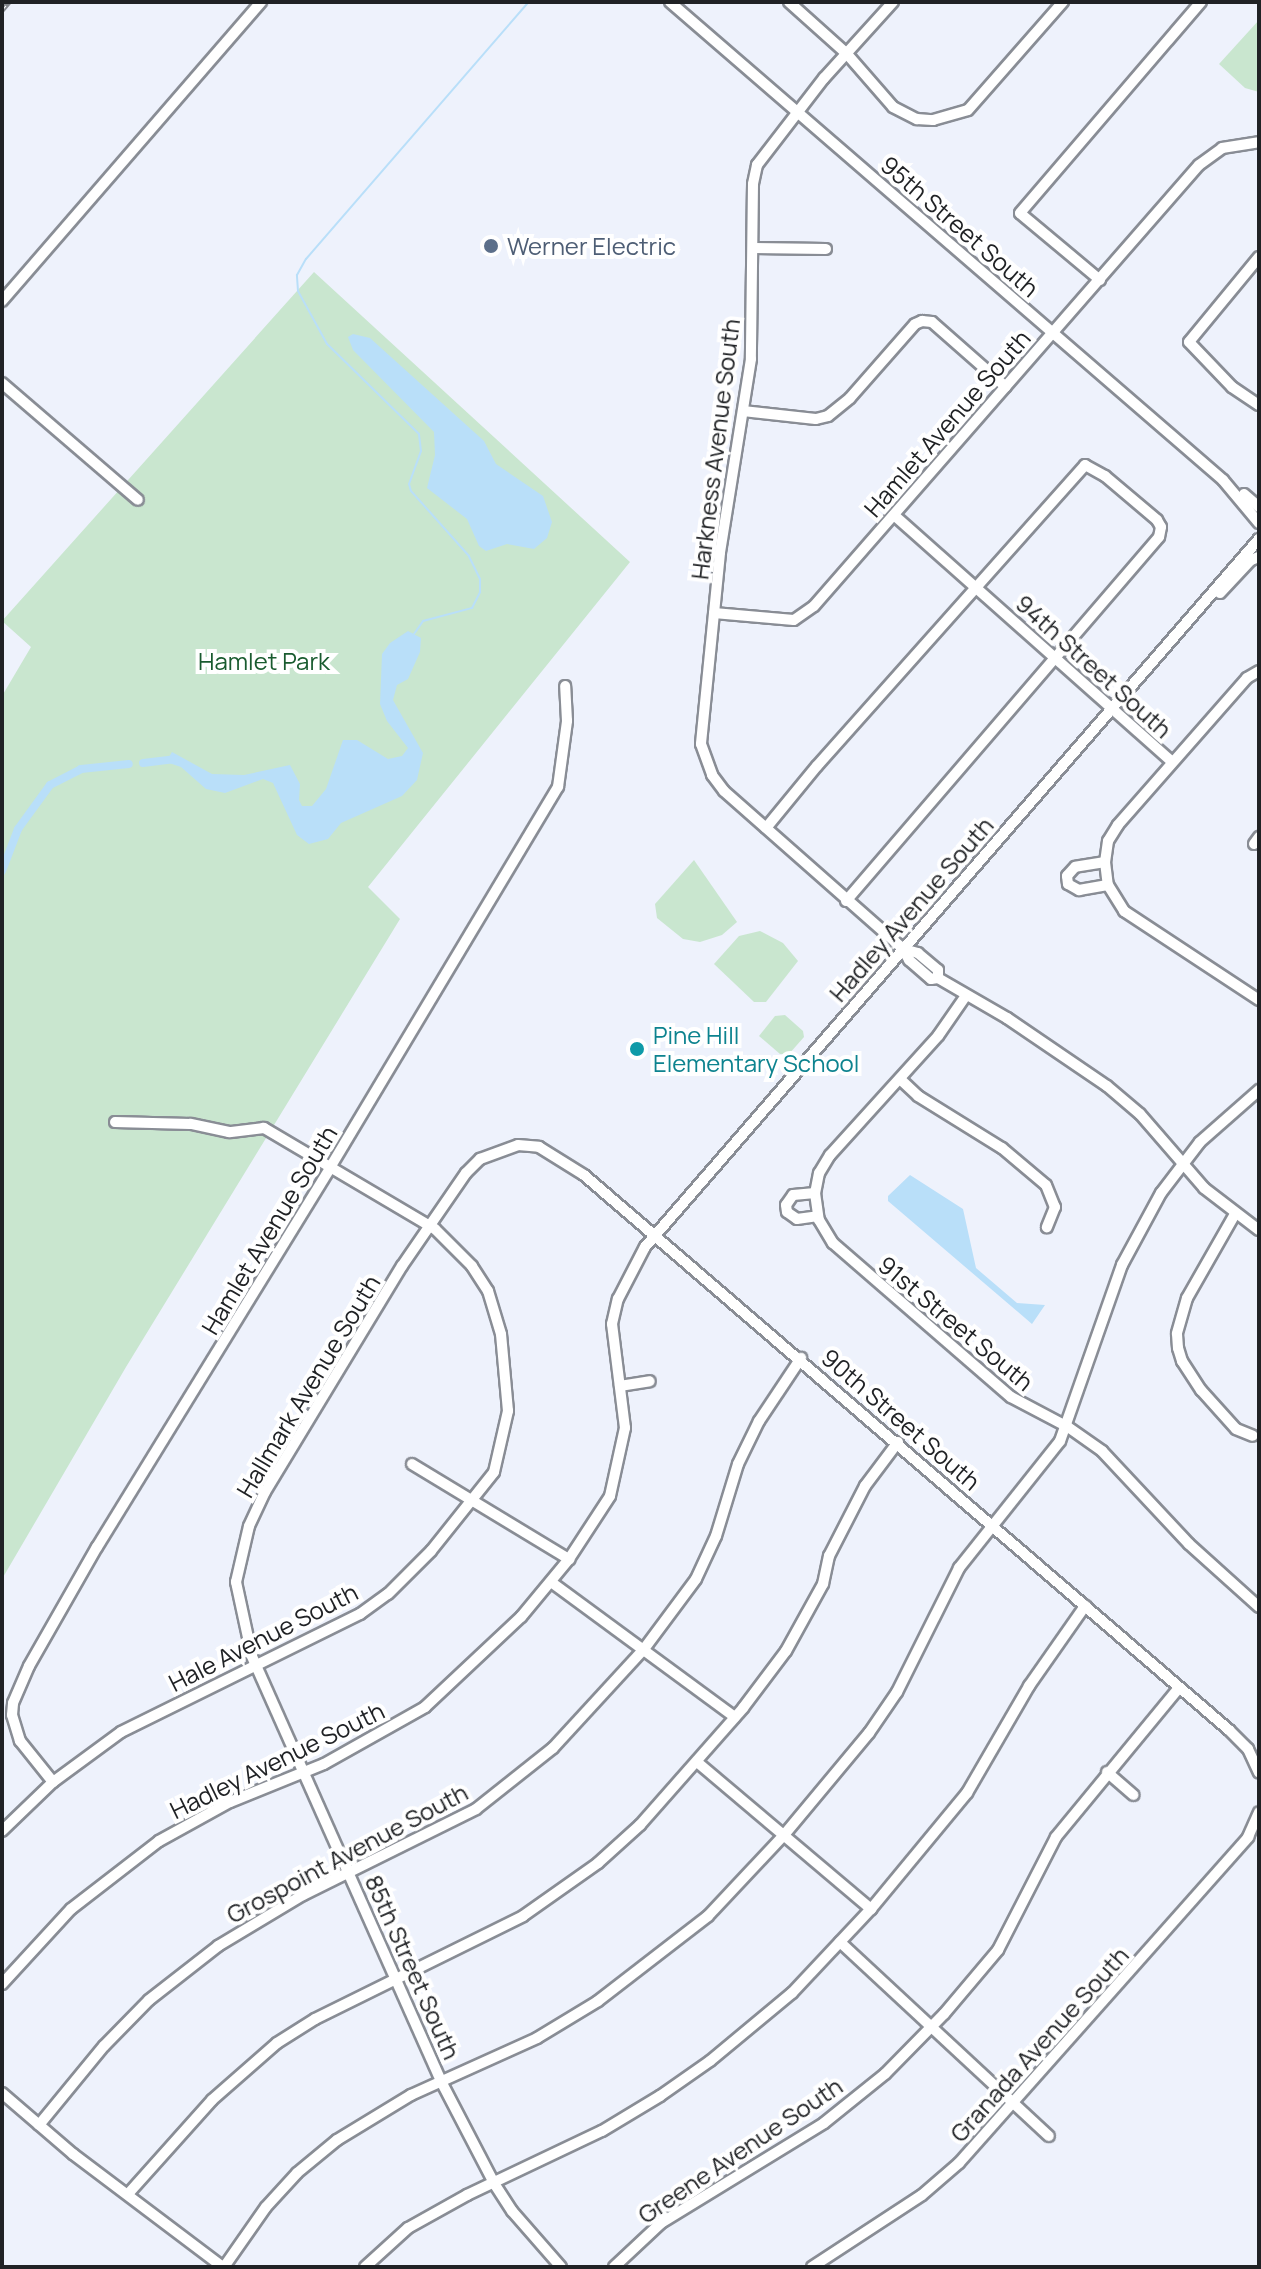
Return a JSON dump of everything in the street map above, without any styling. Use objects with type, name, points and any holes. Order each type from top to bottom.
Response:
[{"type":"street","points":[[2,301],[261,2]]},
{"type":"street","name":"95th Street South","points":[[670,2],[1223,480],[1259,507]]},
{"type":"street","points":[[789,2],[847,54],[893,107],[917,119],[949,118],[968,110],[1063,2]]},
{"type":"street","name":"Harkness Avenue South","points":[[766,828],[724,791],[712,775],[701,744],[714,613],[751,359],[753,184],[757,165],[797,111],[893,2]]},
{"type":"street","points":[[1100,280],[1020,213],[1201,2]]},
{"type":"street","name":"Hamlet Avenue South","points":[[714,613],[773,620],[798,619],[814,606],[1211,155],[1235,143],[1259,142]]},
{"type":"street","points":[[754,248],[826,249]]},
{"type":"street","points":[[1259,257],[1190,339],[1193,350],[1232,387],[1259,405]]},
{"type":"street","points":[[743,411],[816,419],[828,416],[850,398],[915,324],[922,321],[932,322],[1006,387]]},
{"type":"street","points":[[2,383],[138,500]]},
{"type":"street","points":[[846,901],[1057,660],[1159,537],[1161,527],[1157,520],[1105,476],[1085,465],[766,828],[846,901],[903,949],[918,953],[938,970],[938,978],[965,997],[1007,1018],[1107,1086],[1140,1114],[1204,1188],[1259,1230]]},
{"type":"street","name":"95th Street South","points":[[1223,480],[1259,523]]},
{"type":"street","name":"94th Street South","points":[[894,515],[1172,762],[1247,678],[1259,671]]},
{"type":"street","name":"Hadley Avenue South","points":[[2,1984],[71,1909],[159,1841],[230,1802],[304,1772],[425,1707],[501,1637],[551,1582],[610,1496],[625,1428],[612,1324],[618,1299],[632,1266],[655,1235],[1259,539]]},
{"type":"street","name":"Hadley Avenue South","points":[[1208,601],[1259,557]]},
{"type":"street","name":"Hamlet Avenue South","points":[[53,1782],[20,1741],[12,1715],[13,1703],[29,1666],[97,1547],[331,1166],[558,787],[567,721],[565,686]]},
{"type":"street","points":[[1172,762],[1112,833],[1105,862],[1108,885],[1115,901],[1130,916],[1259,1000]]},
{"type":"street","points":[[1105,862],[1075,867],[1067,876],[1068,884],[1079,890],[1108,885]]},
{"type":"street","name":"91st Street South","points":[[965,997],[938,1036],[830,1155],[819,1173],[815,1193],[818,1216],[833,1243],[1000,1387],[1025,1407],[1068,1427],[1102,1451],[1189,1544],[1259,1607]]},
{"type":"street","points":[[900,1079],[918,1096],[1002,1148],[1046,1185],[1055,1207],[1047,1227]]},
{"type":"street","points":[[2,2093],[224,2267],[266,2207],[297,2173],[337,2140],[411,2095],[537,2038],[642,1971],[720,1905],[784,1835],[869,1733],[897,1692],[959,1568],[1023,1492],[1068,1427],[1122,1265],[1140,1225],[1183,1164],[1239,1105],[1259,1090]]},
{"type":"street","name":"Hale Avenue South","points":[[2,1831],[53,1782],[121,1732],[360,1614],[388,1594],[431,1551],[494,1472],[508,1411],[501,1334],[488,1291],[472,1266],[431,1227],[264,1128],[229,1132],[190,1124],[115,1122]]},
{"type":"street","name":"90th Street South","points":[[488,1155],[518,1145],[539,1147],[555,1155],[655,1235],[996,1526],[1248,1749],[1259,1773]]},
{"type":"street","name":"Hallmark Avenue South","points":[[256,1665],[239,1606],[236,1582],[249,1526],[402,1266],[466,1173],[488,1155]]},
{"type":"street","points":[[815,1193],[793,1195],[786,1205],[787,1212],[797,1219],[818,1216]]},
{"type":"street","points":[[1235,1214],[1187,1298],[1177,1334],[1178,1348],[1182,1361],[1201,1390],[1236,1429],[1253,1436]]},
{"type":"street","name":"Grospoint Avenue South","points":[[39,2125],[104,2046],[164,1986],[247,1926],[476,1809],[553,1748],[644,1649],[696,1579],[716,1536],[738,1464],[759,1421],[801,1358]]},
{"type":"street","points":[[620,1386],[650,1381]]},
{"type":"street","points":[[128,2194],[212,2100],[277,2043],[397,1978],[479,1940],[551,1897],[598,1863],[640,1825],[735,1717],[786,1651],[823,1584],[829,1556],[865,1486],[898,1442]]},
{"type":"street","points":[[412,1464],[472,1499],[521,1533],[569,1559]]},
{"type":"street","points":[[551,1582],[735,1717]]},
{"type":"street","points":[[365,2267],[408,2228],[602,2131],[710,2061],[792,1993],[871,1909],[967,1793],[1029,1686],[1085,1606]]},
{"type":"street","name":"85th Street South","points":[[256,1665],[441,2081],[512,2211],[561,2267]]},
{"type":"street","name":"Greene Avenue South","points":[[614,2267],[661,2223],[824,2123],[885,2074],[931,2027],[998,1950],[1056,1837],[1178,1689]]},
{"type":"street","points":[[697,1762],[871,1909]]},
{"type":"street","points":[[1107,1772],[1133,1795]]},
{"type":"street","name":"Granada Avenue South","points":[[812,2267],[922,2195],[959,2163],[1248,1837],[1259,1812]]},
{"type":"street","points":[[840,1942],[1049,2136]]},
{"type":"green space","points":[[1259,20],[1259,92],[1245,88],[1219,64]]},
{"type":"green space","name":"Hamlet Park","points":[[314,272],[630,562],[368,887],[400,919],[126,1367],[2,1579],[2,696],[31,647],[2,621]]},
{"type":"green space","points":[[694,860],[737,922],[722,935],[700,942],[683,939],[657,918],[655,904]]},
{"type":"green space","points":[[760,931],[783,943],[798,961],[766,1002],[754,1002],[714,964],[739,936]]},
{"type":"green space","points":[[785,1015],[803,1031],[804,1037],[789,1054],[780,1054],[759,1036],[775,1016]]},
{"type":"water","points":[[353,334],[370,338],[484,441],[496,464],[543,496],[552,522],[547,538],[534,549],[507,544],[486,551],[479,546],[467,519],[427,488],[435,455],[434,432],[353,350],[348,337]]},
{"type":"water","points":[[408,631],[421,638],[420,652],[408,679],[397,685],[393,700],[423,753],[417,780],[402,796],[341,823],[328,839],[309,844],[297,835],[273,783],[263,779],[225,793],[206,789],[181,767],[166,762],[172,752],[212,774],[244,775],[290,765],[300,784],[299,800],[302,806],[312,806],[326,789],[343,740],[357,740],[388,759],[402,756],[408,748],[387,721],[380,704],[382,654],[390,643]]},
{"type":"water","points":[[910,1175],[963,1209],[976,1268],[1017,1303],[1045,1305],[1032,1324],[888,1201],[888,1196]]},
{"type":"waterway","points":[[414,634],[423,621],[472,608],[480,592],[480,579],[469,556],[411,491],[409,484],[421,451],[419,434],[327,344],[298,291],[297,275],[306,259],[529,2]]},
{"type":"waterway","points":[[143,763],[175,759]]},
{"type":"waterway","points":[[2,871],[18,829],[50,785],[81,769],[129,764]]},
{"type":"railway","points":[[2,10],[9,2]]},
{"type":"place","name":"Werner Electric","points":[[491,246]]},
{"type":"place","name":"Pine Hill Elementary School","points":[[637,1049]]}]
